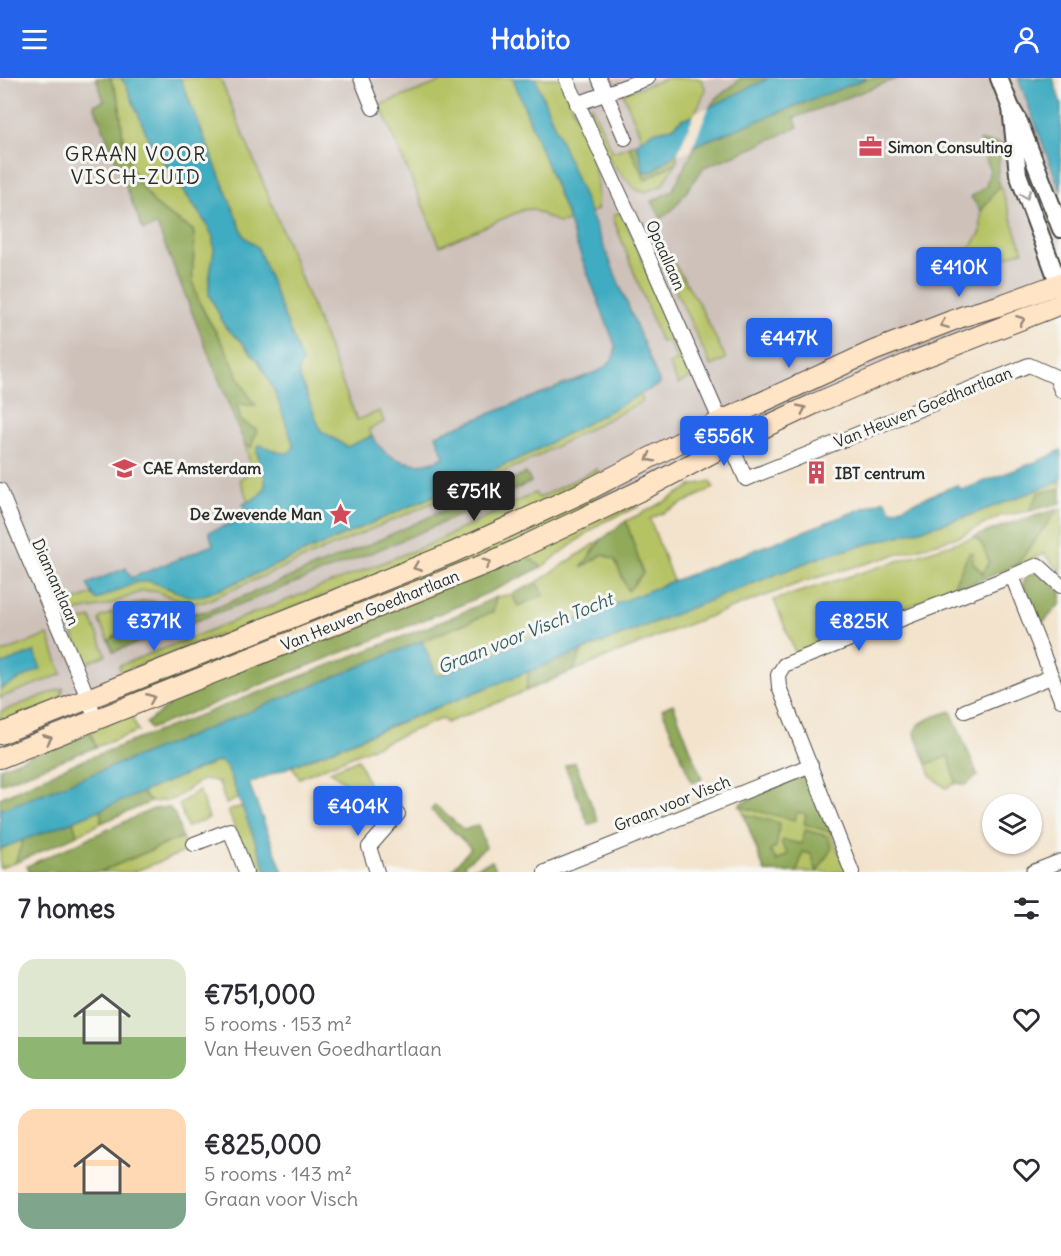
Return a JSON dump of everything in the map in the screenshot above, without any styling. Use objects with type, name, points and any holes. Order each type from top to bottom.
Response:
[{"type":"main road","name":"Van Heuven Goedhartlaan","points":[[0,734],[454,552],[584,492],[721,421],[873,351],[964,316],[1060,286]]},
{"type":"main road","name":"Van Heuven Goedhartlaan","points":[[0,758],[493,561],[814,404],[907,364],[1061,304]]},
{"type":"street","points":[[361,78],[373,108]]},
{"type":"street","name":"Opaallaan","points":[[566,78],[721,421]]},
{"type":"street","points":[[599,78],[625,138]]},
{"type":"street","points":[[577,104],[648,78]]},
{"type":"street","points":[[999,78],[1019,122],[1061,230]]},
{"type":"street","points":[[1011,108],[1018,174],[1060,286]]},
{"type":"street","name":"Van Heuven Goedhartlaan","points":[[721,421],[746,478],[1029,365],[1056,377],[1061,390]]},
{"type":"street","name":"Diamantlaan","points":[[0,490],[96,720]]},
{"type":"street","points":[[852,872],[779,687],[777,675],[784,665],[1038,565],[1061,586]]},
{"type":"street","points":[[1012,576],[1061,700]]},
{"type":"street","points":[[966,711],[1051,677]]},
{"type":"street","name":"Graan voor Visch","points":[[545,872],[811,765]]},
{"type":"street","points":[[377,872],[369,848],[398,814]]},
{"type":"street","points":[[194,844],[230,830],[246,872]]},
{"type":"street","points":[[1033,872],[1061,861]]},
{"type":"shaded area","points":[[0,78],[1031,78],[1061,154],[1061,297],[562,521],[0,744]]},
{"type":"green space","points":[[96,78],[110,78],[119,100],[124,149],[135,177],[155,204],[193,230],[195,243],[192,275],[195,290],[206,316],[256,406],[237,404],[241,421],[257,430],[251,447],[245,445],[157,225],[143,230],[94,105],[104,101]]},
{"type":"green space","points":[[110,78],[121,78],[126,85],[150,142],[206,223],[213,237],[214,250],[209,294],[226,328],[259,362],[275,392],[294,446],[287,453],[268,448],[257,453],[265,475],[264,487],[262,492],[248,502],[240,479],[245,476],[249,468],[245,445],[251,447],[237,404],[255,405],[243,386],[195,290],[192,274],[195,243],[193,230],[155,204],[135,177],[124,149],[119,100]]},
{"type":"green space","points":[[180,78],[220,78],[357,420],[380,411],[384,422],[369,429],[372,436],[347,447],[321,431],[299,376],[299,366],[250,242],[244,236]]},
{"type":"green space","points":[[451,78],[513,78],[569,221],[559,223],[532,209],[523,210],[440,246],[380,105]]},
{"type":"green space","points":[[535,78],[560,78],[592,158],[598,192],[597,210],[590,213]]},
{"type":"green space","points":[[668,78],[698,78],[701,79],[706,90],[694,115],[682,119],[667,129],[652,132],[642,139],[623,93]]},
{"type":"green space","points":[[740,78],[769,78],[710,108],[715,100]]},
{"type":"green space","points":[[867,78],[898,78],[794,118],[798,127],[704,167],[671,211],[661,218],[652,201],[672,191],[696,145]]},
{"type":"green space","points":[[591,105],[613,152],[629,146],[645,180],[677,162],[662,186],[645,192],[636,190],[614,166],[585,113]]},
{"type":"green space","points":[[979,141],[1002,144],[997,175],[1000,185],[981,211],[971,197],[986,186],[990,170]]},
{"type":"green space","points":[[637,143],[644,172],[653,171],[677,152],[677,162],[645,180],[629,146]]},
{"type":"green space","points":[[1000,185],[1023,251],[936,279],[926,256],[929,254],[948,258],[965,253],[981,232],[981,211]]},
{"type":"green space","points":[[620,212],[640,254],[690,378],[678,384],[669,364],[677,361],[668,340],[661,342],[613,218]]},
{"type":"green space","points":[[661,242],[699,304],[726,359],[711,366],[655,246]]},
{"type":"green space","points":[[640,394],[643,401],[524,463],[204,602],[187,603],[154,591],[143,591],[105,606],[72,612],[61,599],[45,569],[55,564],[71,602],[93,594],[96,600],[137,582],[150,581],[175,591],[201,596],[525,456]]},
{"type":"green space","points":[[689,445],[692,448],[595,498],[572,517],[488,557],[131,699],[128,689]]},
{"type":"green space","points":[[597,469],[601,476],[493,530],[121,672],[119,666],[430,544],[535,493],[539,498]]},
{"type":"green space","points":[[526,473],[531,482],[428,529],[324,572],[113,652],[109,641],[129,625],[147,618],[169,623],[195,613],[208,611],[370,544]]},
{"type":"green space","points":[[710,481],[714,488],[650,519],[673,581],[437,676],[422,641],[493,612],[496,597],[512,594],[518,606],[543,595],[537,582],[602,539],[583,567],[603,554],[615,560],[628,590],[643,573],[626,521],[691,486]]},
{"type":"green space","points":[[1061,481],[1061,489],[1039,492],[1029,511],[1000,516],[961,536],[805,581],[681,627],[573,671],[582,651],[823,556],[965,517]]},
{"type":"green space","points":[[1061,489],[1061,503],[1029,511],[1039,492]]},
{"type":"green space","points":[[640,506],[601,523],[542,567],[524,555],[613,510]]},
{"type":"green space","points":[[1058,509],[1061,509],[1061,572],[1044,554],[1016,566]]},
{"type":"green space","points":[[1058,509],[1016,566],[961,588],[955,583],[969,553],[973,553],[973,563],[983,574],[989,562],[982,545],[974,537]]},
{"type":"green space","points":[[626,521],[643,573],[628,591],[615,560],[603,554],[581,568],[602,539]]},
{"type":"green space","points":[[974,537],[982,545],[990,562],[984,574],[973,563],[969,553],[955,582],[961,588],[861,625],[865,614],[855,608],[845,617],[831,641],[796,655],[774,600]]},
{"type":"green space","points":[[524,555],[542,567],[461,605],[150,729],[146,723],[167,707],[171,697]]},
{"type":"green space","points":[[1039,573],[1061,592],[1061,603],[1039,627],[1023,584],[1027,575]]},
{"type":"green space","points":[[537,582],[544,595],[518,606],[512,594]]},
{"type":"green space","points":[[496,597],[493,612],[190,736],[0,810],[0,798],[71,765],[448,619]]},
{"type":"green space","points":[[151,601],[183,612],[195,613],[169,623],[147,618],[129,625],[109,641],[99,621],[101,617],[141,602]]},
{"type":"green space","points":[[855,607],[866,614],[861,625],[831,641],[827,631],[838,613],[845,617]]},
{"type":"green space","points":[[91,618],[106,655],[84,664],[70,625]]},
{"type":"green space","points":[[48,635],[62,674],[0,698],[0,689],[4,688],[34,652],[0,665],[0,653]]},
{"type":"green space","points":[[582,651],[573,671],[526,691],[529,671]]},
{"type":"green space","points":[[529,671],[526,691],[446,723],[443,718],[299,778],[292,766]]},
{"type":"green space","points":[[63,688],[62,695],[56,702],[0,727],[0,712]]},
{"type":"green space","points":[[673,704],[702,779],[692,783],[662,709]]},
{"type":"green space","points":[[951,711],[978,776],[965,785],[956,783],[949,756],[927,764],[915,735],[919,724]]},
{"type":"green space","points":[[130,712],[138,731],[96,747],[90,732]]},
{"type":"green space","points":[[90,732],[96,747],[0,784],[0,768]]},
{"type":"green space","points":[[949,756],[956,783],[946,788],[931,776],[927,764]]},
{"type":"green space","points":[[358,759],[376,803],[372,804],[330,771]]},
{"type":"green space","points":[[220,761],[227,767],[239,798],[226,804],[219,783],[213,780],[196,783],[175,798],[166,801],[151,802],[141,792],[213,763]]},
{"type":"green space","points":[[575,762],[598,821],[589,825],[565,766]]},
{"type":"green space","points":[[802,774],[849,872],[765,872],[740,804]]},
{"type":"green space","points":[[802,774],[810,777],[833,833],[804,824],[806,814],[797,812],[795,820],[740,807],[740,804]]},
{"type":"green space","points":[[199,790],[209,818],[187,827],[179,804]]},
{"type":"green space","points":[[141,792],[151,802],[101,823],[101,809]]},
{"type":"green space","points":[[435,805],[464,830],[478,825],[486,847],[465,864],[467,871],[492,861],[497,872],[450,872],[471,848],[431,810]]},
{"type":"green space","points":[[242,806],[267,872],[252,872],[228,811]]},
{"type":"green space","points":[[169,807],[175,815],[182,837],[100,872],[29,872],[27,866],[153,809]]},
{"type":"green space","points":[[101,809],[101,823],[77,835],[73,821]]},
{"type":"green space","points":[[744,814],[780,823],[776,847],[770,851],[777,861],[788,854],[781,843],[783,840],[802,844],[805,830],[827,836],[832,848],[817,872],[811,854],[803,852],[797,872],[765,872]]},
{"type":"green space","points":[[73,821],[77,835],[15,863],[23,840]]},
{"type":"green space","points":[[182,837],[187,851],[133,872],[100,872]]},
{"type":"green space","points":[[23,840],[15,863],[0,868],[0,849]]},
{"type":"water","points":[[121,78],[180,78],[244,236],[258,248],[302,362],[298,370],[299,376],[321,431],[347,447],[372,436],[386,452],[404,462],[434,461],[444,457],[436,435],[601,370],[614,356],[615,345],[513,78],[535,78],[660,384],[525,456],[223,588],[201,596],[188,596],[150,581],[137,582],[96,600],[87,584],[126,568],[131,578],[213,545],[209,532],[248,517],[243,504],[255,498],[265,487],[257,448],[260,445],[274,451],[288,453],[294,446],[275,392],[259,362],[226,328],[209,294],[214,250],[213,237],[206,223],[150,142]]},
{"type":"water","points":[[769,78],[867,78],[677,152],[653,171],[644,172],[637,143],[652,132],[674,126],[682,119]]},
{"type":"water","points":[[1018,78],[1053,78],[1061,104],[1061,192]]},
{"type":"water","points":[[1061,450],[1061,481],[965,517],[823,556],[252,782],[250,786],[283,872],[267,872],[227,767],[220,761],[0,849],[0,810],[190,736],[422,641],[437,676],[673,581],[885,500],[892,511],[957,485],[962,490]]},
{"type":"water","points":[[34,652],[41,669],[0,689],[0,665]]},
{"type":"pier","points":[[709,107],[691,150],[677,155],[695,112]]},
{"type":"place","name":"Simon Consulting","points":[[870,147]]},
{"type":"place","name":"CAE Amsterdam","points":[[125,468]]},
{"type":"place","name":"IBT centrum","points":[[817,473]]},
{"type":"place","name":"De Zwevende Man","points":[[340,514]]},
{"type":"district","name":"GRAAN VOOR VISCH-ZUID","points":[[136,164]]},
{"type":"water label","name":"Graan voor Visch Tocht","points":[[525,633]]}]
